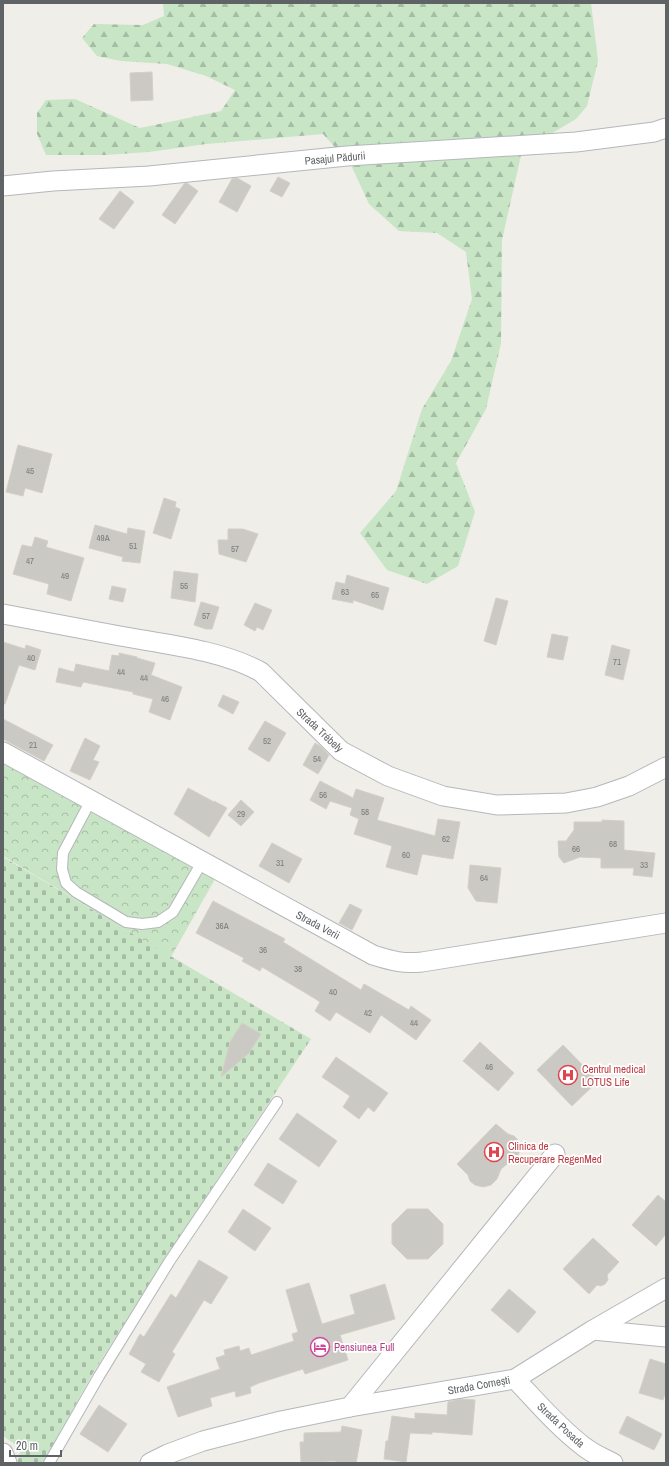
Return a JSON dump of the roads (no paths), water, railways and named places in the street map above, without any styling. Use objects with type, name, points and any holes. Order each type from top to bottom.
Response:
[{"type":"street","name":"Pasajul Pădurii","points":[[3,186],[53,181],[149,176],[347,156],[583,142],[654,132],[666,128]]},
{"type":"street","name":"Strada Trébely","points":[[3,614],[179,646],[247,664],[261,672],[341,750],[388,776],[443,796],[497,805],[566,803],[597,797],[629,786],[666,767]]},
{"type":"street","name":"Strada Verii","points":[[3,752],[374,955],[398,963],[410,964],[666,923]]},
{"type":"street","points":[[350,1407],[555,1154]]},
{"type":"street","name":"Strada Cornești","points":[[150,1463],[168,1454],[203,1441],[281,1421],[350,1407],[515,1379],[593,1330],[666,1288]]},
{"type":"street","points":[[593,1330],[666,1337]]},
{"type":"street","name":"Strada Posada","points":[[515,1379],[566,1431],[584,1447],[613,1463]]},
{"type":"street","points":[[3,1454],[7,1463]]},
{"type":"lane","points":[[91,800],[64,853],[62,869],[66,883],[76,892],[126,922],[142,924],[158,922],[173,912],[202,862]]},
{"type":"lane","points":[[49,1463],[99,1376],[169,1262],[277,1102]]},
{"type":"place","name":"Centrul medical LOTUS Life","points":[[568,1075]]},
{"type":"place","name":"Clinica de Recuperare RegenMed","points":[[494,1152]]},
{"type":"place","name":"Pensiunea Full","points":[[320,1347]]}]
